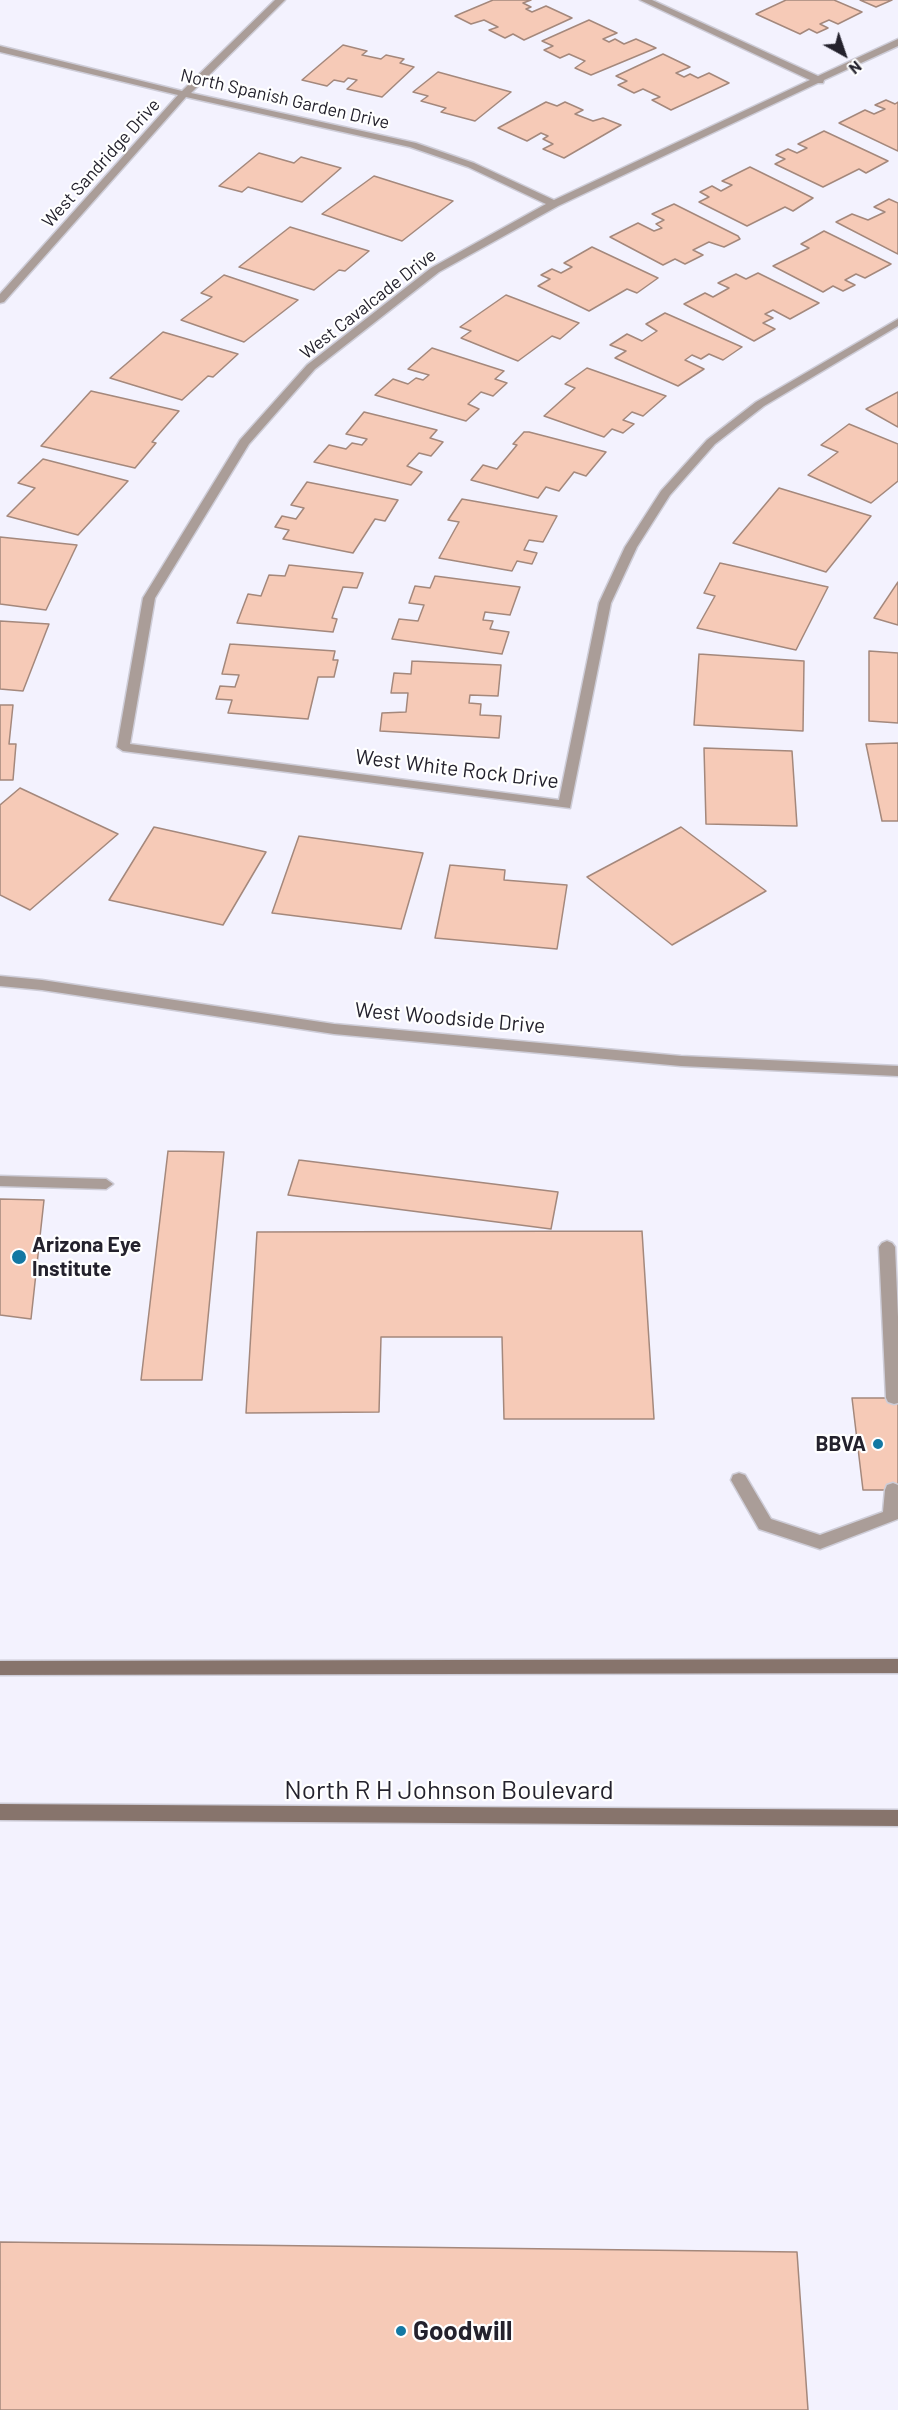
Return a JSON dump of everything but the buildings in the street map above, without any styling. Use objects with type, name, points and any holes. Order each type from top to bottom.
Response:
[{"type":"main road","points":[[0,1668],[898,1666]]},
{"type":"main road","name":"North R H Johnson Boulevard","points":[[0,1812],[898,1818]]},
{"type":"street","name":"West Sandridge Drive","points":[[0,300],[185,93],[280,0]]},
{"type":"street","points":[[645,0],[819,81]]},
{"type":"street","name":"West Cavalcade Drive","points":[[123,747],[149,598],[244,442],[310,367],[435,270],[554,204],[898,42]]},
{"type":"street","name":"North Spanish Garden Drive","points":[[0,49],[413,145],[471,165],[554,204]]},
{"type":"street","name":"West White Rock Drive","points":[[123,747],[565,805],[605,603],[631,547],[665,493],[711,442],[760,404],[898,322]]},
{"type":"street","name":"West Woodside Drive","points":[[0,981],[42,985],[334,1029],[681,1060],[898,1071]]},
{"type":"street","points":[[0,1180],[106,1184]]},
{"type":"street","points":[[887,1246],[894,1398]]},
{"type":"street","points":[[739,1480],[765,1524],[820,1542],[891,1516],[893,1490]]},
{"type":"place","name":"Arizona Eye Institute","points":[[19,1257]]},
{"type":"place","name":"BBVA","points":[[878,1444]]},
{"type":"place","name":"Goodwill","points":[[401,2331]]}]
